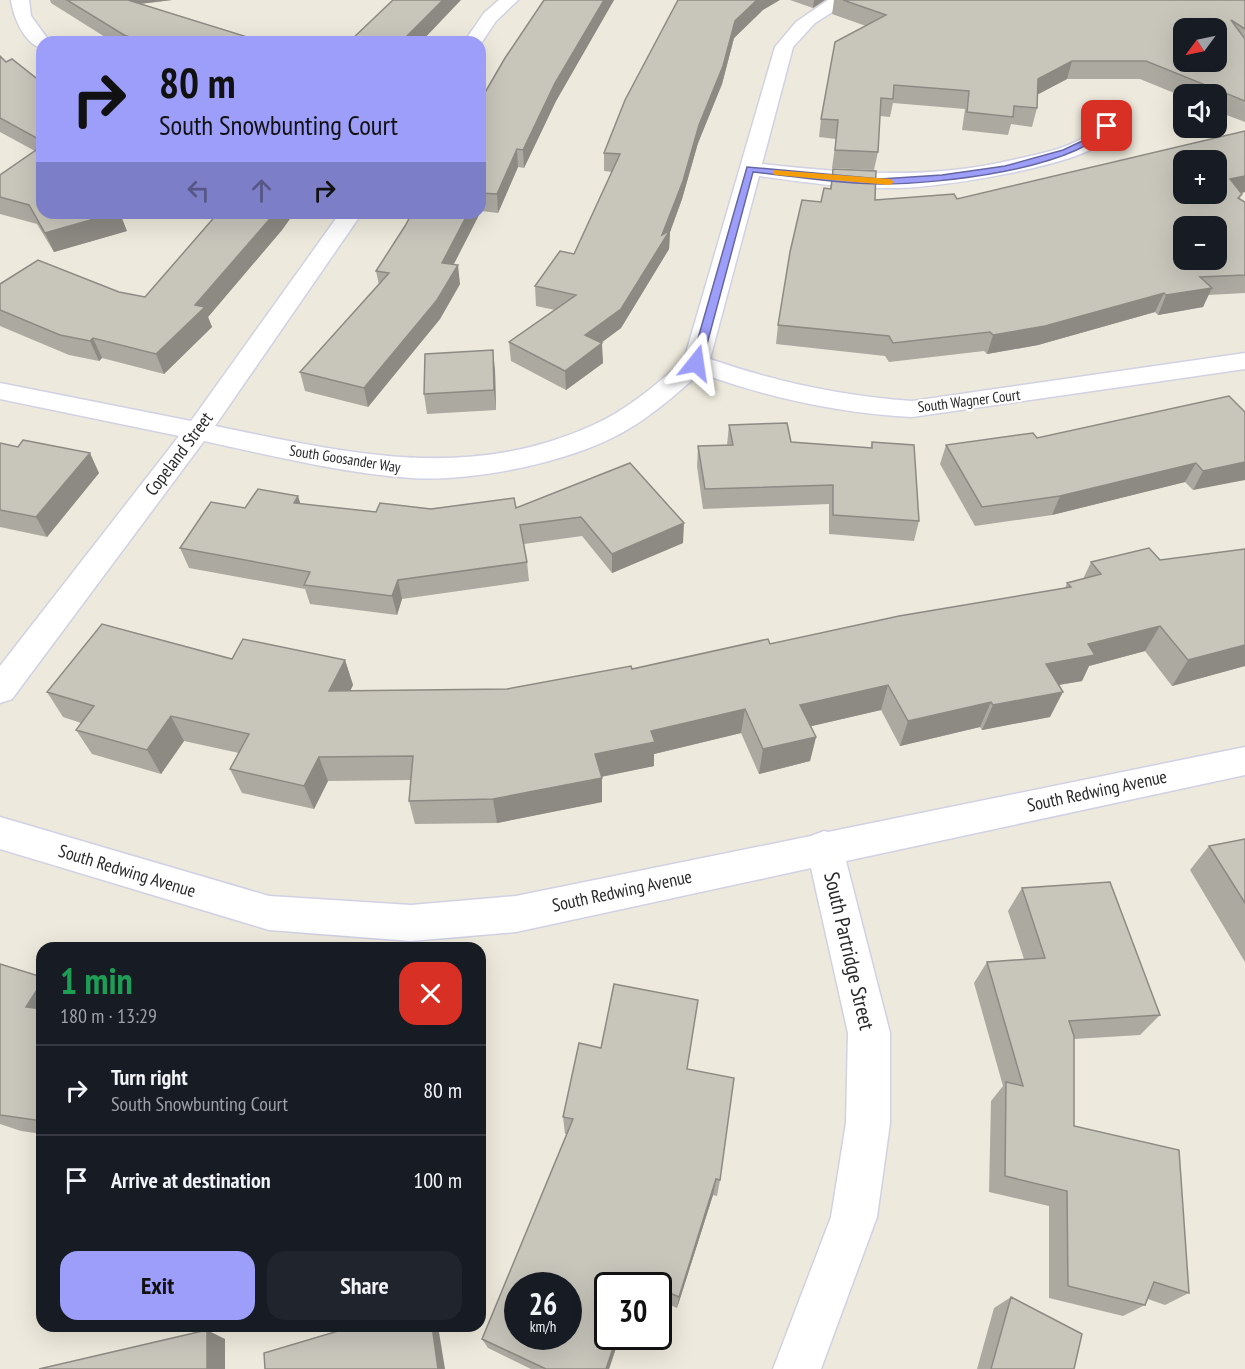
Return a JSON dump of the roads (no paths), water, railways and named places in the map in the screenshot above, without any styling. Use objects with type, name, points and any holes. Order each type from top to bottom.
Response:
[{"type":"street","points":[[20,0],[22,17],[37,36]]},
{"type":"street","points":[[477,36],[490,17],[510,0]]},
{"type":"street","points":[[696,363],[784,47],[800,25],[822,9],[842,0]]},
{"type":"street","points":[[750,169],[846,180],[897,182],[995,170],[1066,152],[1096,138],[1118,114]]},
{"type":"street","name":"Copeland Street","points":[[0,690],[197,432],[347,219]]},
{"type":"street","name":"South Wagner Court","points":[[696,363],[750,383],[794,394],[871,407],[912,409],[1245,362]]},
{"type":"street","name":"South Goosander Way","points":[[0,391],[353,463],[414,469],[478,465],[540,454],[602,432],[654,399],[696,363]]},
{"type":"street","name":"South Redwing Avenue","points":[[0,833],[269,913],[411,923],[516,914],[824,847],[1245,760]]},
{"type":"street","name":"South Partridge Street","points":[[797,1369],[854,1217],[868,1123],[869,1033],[824,847]]}]
